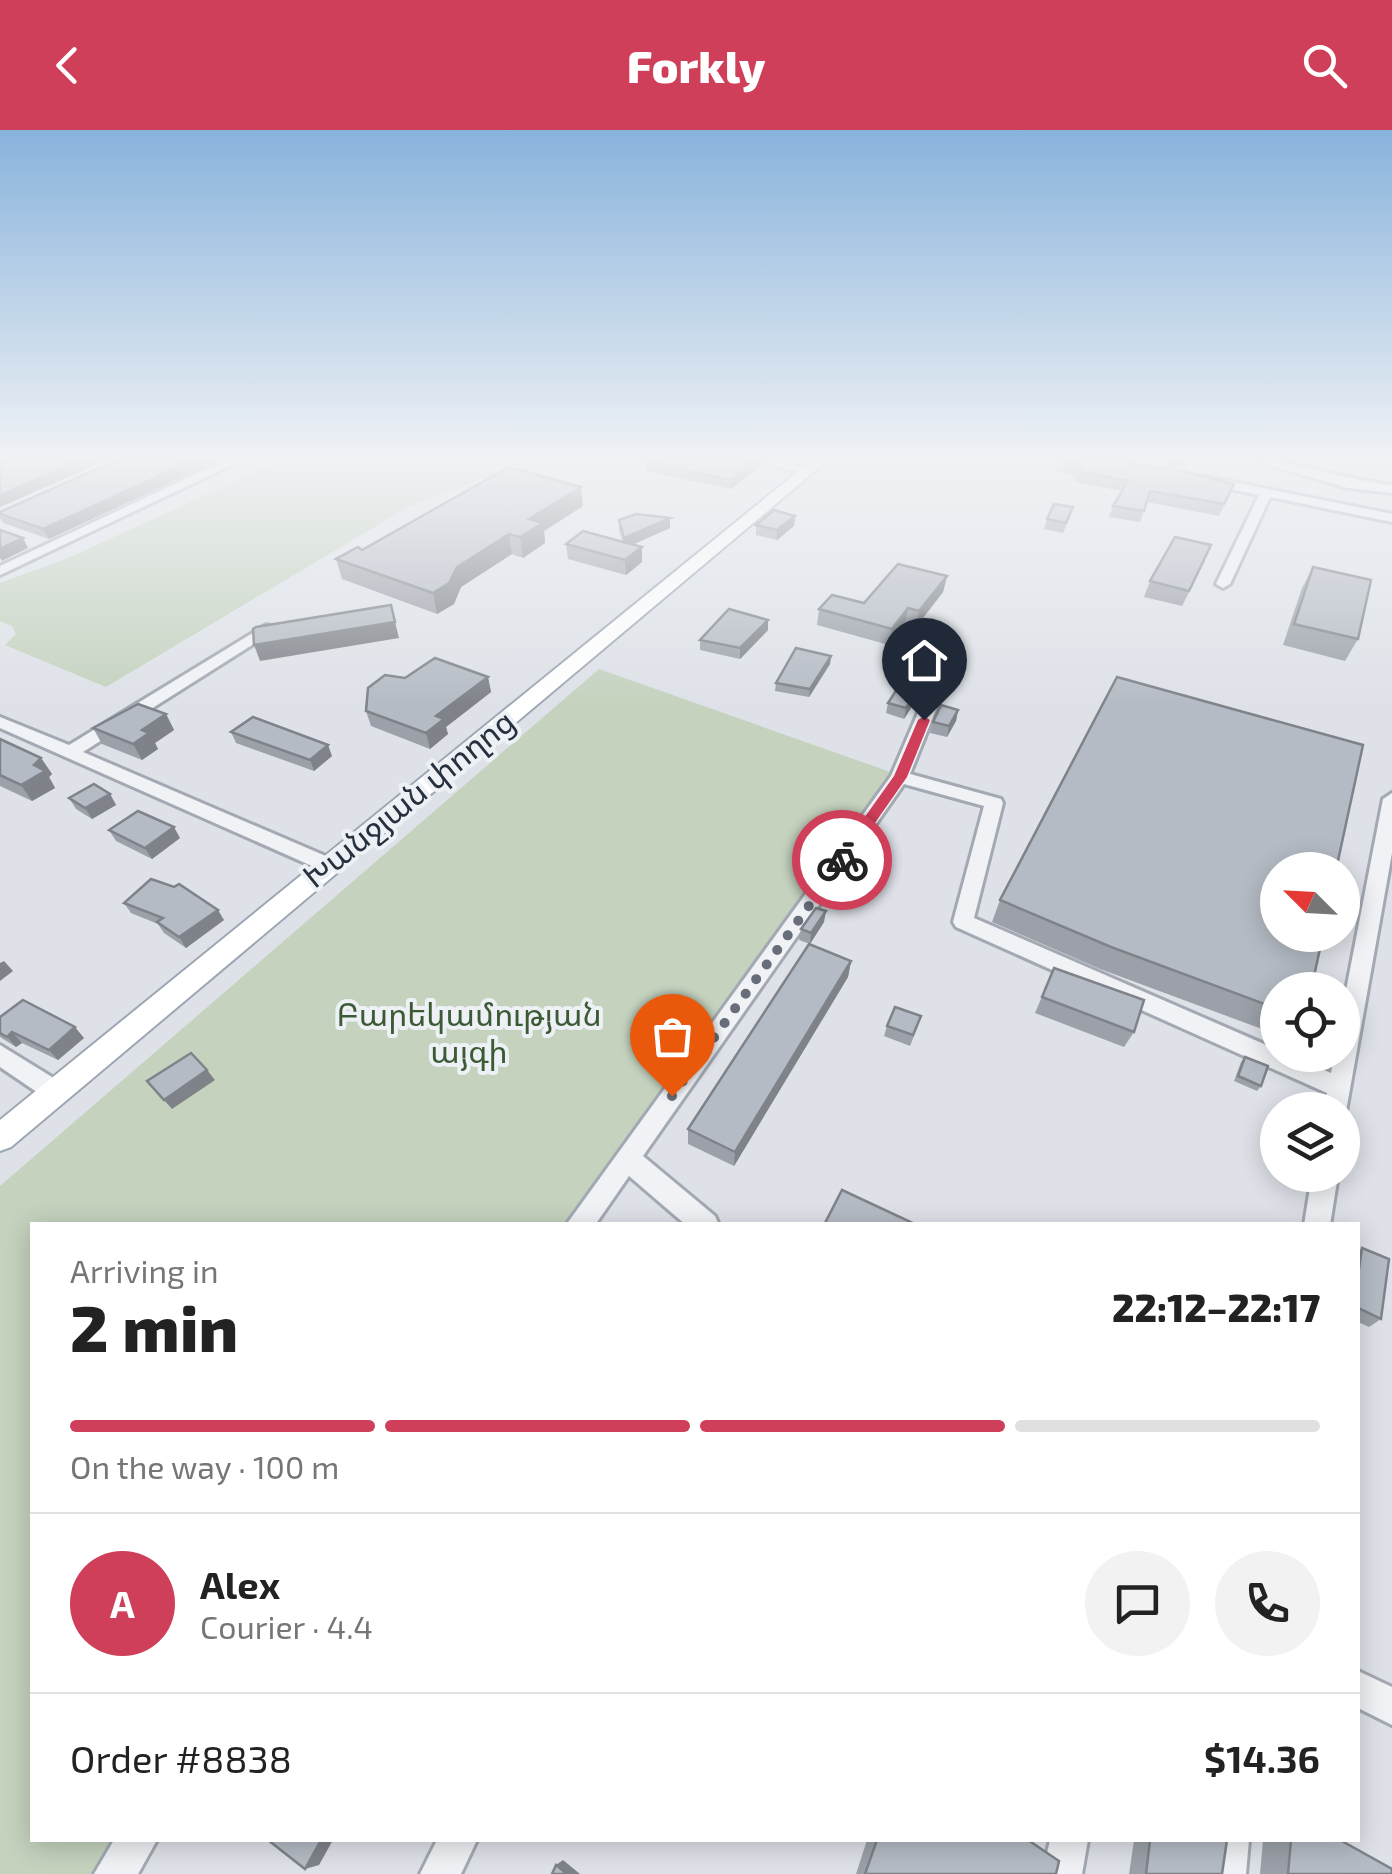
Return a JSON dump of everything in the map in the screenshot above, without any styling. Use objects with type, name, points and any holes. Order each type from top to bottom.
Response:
[{"type":"main road","name":"Խանջյան փողոց","points":[[0,1138],[721,542]]},
{"type":"street","points":[[33,542],[48,548]]},
{"type":"street","points":[[0,570],[60,542]]},
{"type":"street","points":[[1223,584],[1243,542]]},
{"type":"street","points":[[69,753],[270,628]]},
{"type":"street","points":[[593,1218],[627,1158],[900,777],[947,662]]},
{"type":"street","points":[[1,723],[328,865]]},
{"type":"street","points":[[900,777],[994,802],[963,922],[1323,1092]]},
{"type":"street","points":[[1339,1092],[1392,799]]},
{"type":"street","points":[[0,1055],[56,1092]]},
{"type":"street","points":[[627,1158],[702,1222]]},
{"type":"street","points":[[1318,1222],[1323,1192]]},
{"type":"street","points":[[1360,1689],[1392,1707]]},
{"type":"street","points":[[114,1874],[137,1842]]},
{"type":"street","points":[[440,1874],[457,1842]]},
{"type":"street","points":[[1062,1874],[1070,1842]]},
{"type":"street","points":[[1226,1874],[1230,1842]]},
{"type":"green space","points":[[103,542],[349,542],[106,687],[5,645],[16,634],[12,626],[0,621],[0,583]]},
{"type":"green space","name":"Բարեկամության այգի","points":[[599,669],[896,774],[569,1222],[30,1222],[30,1842],[117,1842],[94,1874],[0,1874],[0,1186]]},
{"type":"building","points":[[375,542],[496,542],[457,567],[449,583],[433,593],[336,559],[358,547],[362,550]]},
{"type":"building","points":[[625,542],[642,547],[625,560],[566,544]]},
{"type":"building","points":[[1172,542],[1211,545],[1189,591],[1150,581]]},
{"type":"building","points":[[898,564],[947,576],[919,611],[908,608],[892,629],[819,609],[832,595],[864,603]]},
{"type":"building","points":[[1313,567],[1371,580],[1358,639],[1294,624]]},
{"type":"building","points":[[391,605],[395,622],[254,645],[256,627]]},
{"type":"building","points":[[729,609],[768,620],[740,648],[700,640]]},
{"type":"building","points":[[796,648],[831,656],[810,689],[776,683]]},
{"type":"building","points":[[435,658],[488,677],[436,716],[444,719],[426,733],[366,711],[368,688],[385,675],[405,678]]},
{"type":"building","points":[[1117,677],[1363,745],[1340,852],[1260,852],[1260,952],[1319,952],[1315,972],[1260,972],[1260,1002],[1111,947],[1000,900]]},
{"type":"building","points":[[899,686],[917,691],[906,708],[888,703]]},
{"type":"building","points":[[138,704],[166,714],[142,730],[149,733],[133,744],[93,728]]},
{"type":"building","points":[[941,705],[958,710],[949,726],[933,722]]},
{"type":"building","points":[[253,717],[328,745],[310,760],[231,732]]},
{"type":"building","points":[[0,739],[41,758],[34,765],[45,771],[21,785],[0,775]]},
{"type":"building","points":[[94,784],[110,794],[85,808],[69,798]]},
{"type":"building","points":[[138,811],[174,827],[145,848],[109,830]]},
{"type":"building","points":[[151,879],[174,887],[179,884],[218,910],[179,937],[157,922],[163,918],[124,903]]},
{"type":"building","points":[[816,908],[826,911],[811,933],[801,929]]},
{"type":"building","points":[[809,944],[851,961],[735,1152],[688,1129]]},
{"type":"building","points":[[1054,968],[1144,1000],[1134,1032],[1042,997]]},
{"type":"building","points":[[23,1000],[75,1027],[49,1050],[12,1032],[7,1037],[0,1033],[0,1017]]},
{"type":"building","points":[[895,1007],[921,1016],[913,1035],[887,1026]]},
{"type":"building","points":[[191,1053],[207,1070],[164,1100],[147,1081]]},
{"type":"building","points":[[1245,1057],[1260,1063],[1260,1072],[1266,1072],[1261,1086],[1238,1076]]},
{"type":"building","points":[[842,1190],[911,1222],[826,1222]]},
{"type":"building","points":[[1362,1248],[1389,1259],[1381,1319],[1360,1309]]},
{"type":"building","points":[[271,1842],[320,1842],[305,1869]]},
{"type":"building","points":[[876,1842],[1031,1842],[1059,1861],[1056,1874],[865,1874]]},
{"type":"building","points":[[1150,1842],[1227,1842],[1222,1874],[1146,1874]]},
{"type":"building","points":[[1291,1842],[1344,1842],[1392,1869],[1392,1874],[1288,1874]]},
{"type":"building","points":[[556,1865],[567,1874],[552,1874]]},
{"type":"way so far","points":[[672,1096],[842,860]]},
{"type":"route","points":[[842,860],[900,777],[924,720]]}]
